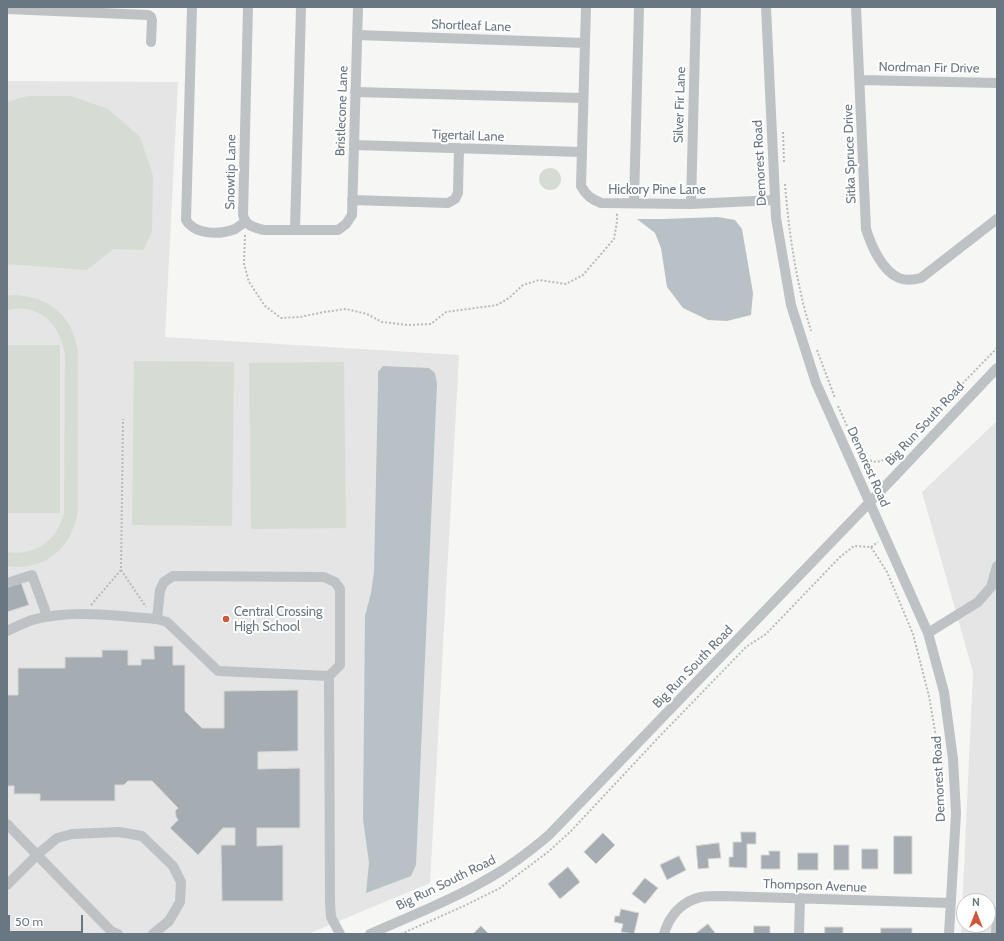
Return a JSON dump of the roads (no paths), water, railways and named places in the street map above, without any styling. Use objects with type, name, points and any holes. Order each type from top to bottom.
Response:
[{"type":"street","points":[[192,7],[186,220],[190,226],[198,230],[212,232],[225,232],[236,228],[245,222]]},
{"type":"street","name":"Snowtip Lane","points":[[248,7],[243,215],[245,222],[253,227],[264,230],[338,230],[346,224],[352,215]]},
{"type":"street","points":[[295,230],[301,7]]},
{"type":"street","name":"Bristlecone Lane","points":[[352,215],[358,7]]},
{"type":"street","name":"Hickory Pine Lane","points":[[586,7],[581,186],[591,199],[601,202],[616,203],[691,204],[775,200]]},
{"type":"street","points":[[634,203],[639,7]]},
{"type":"street","name":"Silver Fir Lane","points":[[691,204],[696,7]]},
{"type":"street","name":"Demorest Road","points":[[766,7],[777,226],[791,305],[816,383],[928,633],[944,692],[953,759],[956,813],[949,934]]},
{"type":"street","name":"Sitka Spruce Drive","points":[[856,7],[866,229],[877,256],[887,270],[898,278],[910,281],[921,278],[997,218]]},
{"type":"street","points":[[7,9],[108,10],[129,14],[148,15],[151,17],[151,42]]},
{"type":"street","name":"Shortleaf Lane","points":[[357,35],[585,43]]},
{"type":"street","name":"Nordman Fir Drive","points":[[860,80],[997,83]]},
{"type":"street","points":[[355,92],[583,98]]},
{"type":"street","name":"Tigertail Lane","points":[[354,145],[581,152]]},
{"type":"street","points":[[352,200],[448,203],[455,199],[458,193],[459,148]]},
{"type":"street","name":"Big Run South Road","points":[[370,934],[464,892],[485,881],[526,854],[549,835],[997,368]]},
{"type":"street","points":[[928,633],[978,602],[991,587],[997,566]]},
{"type":"street","points":[[7,583],[32,575],[45,610],[46,617]]},
{"type":"street","points":[[157,619],[160,590],[164,582],[174,576],[324,577],[335,582],[340,589],[340,665],[329,676],[330,902],[331,917],[340,934]]},
{"type":"street","points":[[7,631],[31,621],[60,615],[157,619],[166,622],[218,671],[329,676]]},
{"type":"street","points":[[7,824],[111,931],[118,934]]},
{"type":"street","points":[[7,885],[37,855],[57,838],[72,834],[119,832],[142,836],[174,866],[181,882],[180,902],[169,921],[153,934]]},
{"type":"street","name":"Thompson Avenue","points":[[664,934],[666,926],[672,916],[681,907],[701,897],[723,896],[950,903]]},
{"type":"street","points":[[799,934],[800,898]]},
{"type":"street","points":[[996,934],[997,912]]},
{"type":"place","name":"Central Crossing High School","points":[[226,619]]}]
